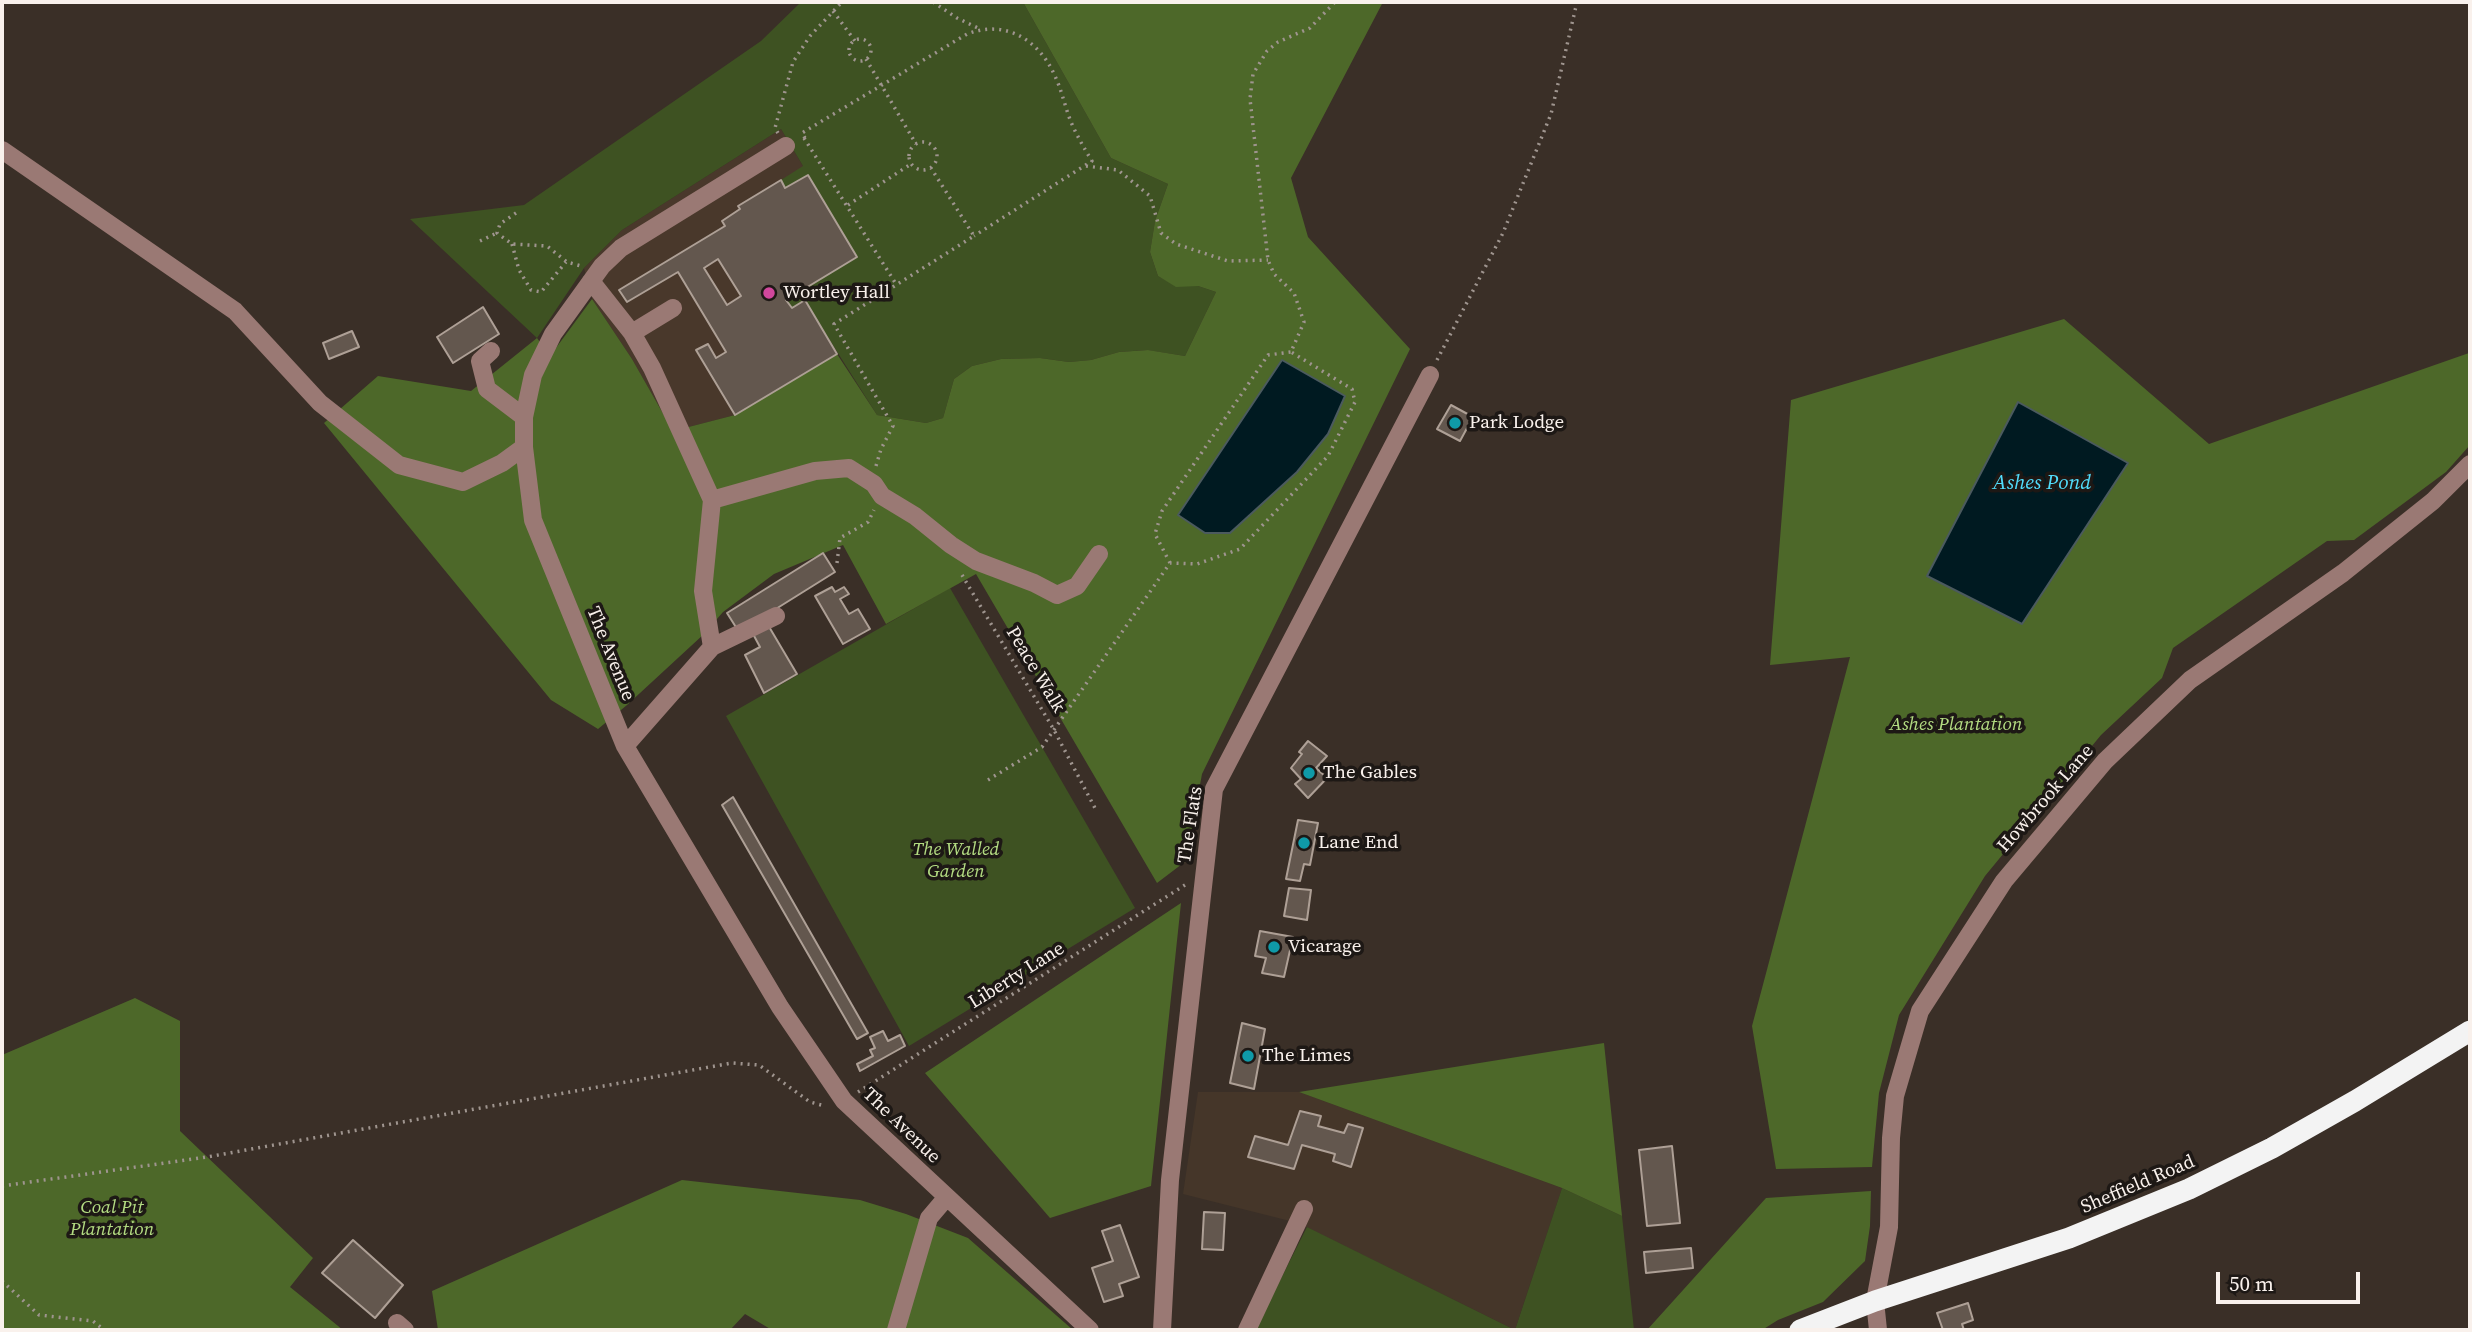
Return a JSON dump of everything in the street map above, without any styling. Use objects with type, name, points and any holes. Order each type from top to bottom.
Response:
[{"type":"highway","name":"Sheffield Road","points":[[1805,1330],[1875,1301],[2069,1238],[2189,1189],[2319,1121],[2470,1031]]},
{"type":"street","name":"The Avenue","points":[[786,146],[621,248],[588,275],[553,334],[533,375],[524,418],[524,447],[533,520],[625,746],[780,1006],[844,1101],[1090,1330]]},
{"type":"street","points":[[2,150],[235,312],[320,403],[399,465],[463,482],[502,463],[524,447]]},
{"type":"street","points":[[588,275],[632,333],[652,368],[712,500],[702,591],[712,648]]},
{"type":"street","points":[[632,333],[673,308]]},
{"type":"street","points":[[491,351],[480,361],[487,389],[524,418]]},
{"type":"street","name":"The Flats","points":[[1162,1330],[1171,1180],[1214,789],[1430,375]]},
{"type":"street","name":"Howbrook Lane","points":[[1878,1330],[1875,1301],[1889,1227],[1895,1096],[1920,1011],[2004,881],[2105,761],[2190,680],[2343,573],[2434,501],[2470,464]]},
{"type":"street","points":[[712,500],[815,471],[849,468],[976,561],[1057,594],[1077,586],[1099,554]]},
{"type":"street","points":[[625,746],[712,648],[776,616]]},
{"type":"street","points":[[896,1330],[929,1218],[946,1198]]},
{"type":"street","points":[[1247,1330],[1304,1209]]},
{"type":"path","points":[[805,138],[786,146],[775,128],[793,62],[810,36],[842,2]]},
{"type":"path","points":[[933,2],[980,29]]},
{"type":"path","points":[[1291,352],[1304,322],[1294,293],[1274,274],[1268,260],[1250,99],[1253,74],[1267,51],[1278,42],[1310,28],[1335,2]]},
{"type":"path","points":[[1430,375],[1503,233],[1551,114],[1577,2]]},
{"type":"path","points":[[833,11],[855,41]]},
{"type":"path","points":[[837,563],[840,538],[868,522],[878,490],[875,471],[881,449],[893,426],[834,324],[1092,161],[1074,129],[1055,77],[1030,41],[1007,30],[980,29],[967,34],[802,132],[896,284]]},
{"type":"path","points":[[855,41],[868,43],[870,52],[866,59],[858,61],[850,55],[850,46],[855,41]]},
{"type":"path","points":[[866,59],[916,144]]},
{"type":"path","points":[[925,142],[936,151],[937,160],[931,168],[920,170],[911,164],[909,155],[916,144],[925,142]]},
{"type":"path","points":[[848,205],[911,164]]},
{"type":"path","points":[[1084,166],[1118,170],[1150,196],[1161,233],[1176,244],[1228,261],[1268,260]]},
{"type":"path","points":[[931,168],[974,236]]},
{"type":"path","points":[[480,241],[497,233],[500,223],[516,213]]},
{"type":"path","points":[[497,233],[512,244],[547,246],[566,262],[579,265],[588,275]]},
{"type":"path","points":[[512,244],[519,270],[531,290],[541,292],[566,262]]},
{"type":"path","points":[[1291,352],[1352,389],[1355,402],[1328,456],[1240,549],[1197,564],[1170,562],[1155,534],[1162,511],[1268,355],[1291,352]]},
{"type":"path","name":"Peace Walk","points":[[951,545],[958,568],[1054,730],[1096,810]]},
{"type":"path","points":[[988,780],[1042,747],[1170,562]]},
{"type":"path","name":"Liberty Lane","points":[[844,1101],[1204,872]]},
{"type":"path","points":[[2,1186],[207,1157],[732,1063],[759,1065],[810,1102],[827,1107],[844,1101]]},
{"type":"path","points":[[2,1281],[38,1315],[93,1321],[104,1330]]},
{"type":"shaded area","points":[[781,129],[857,257],[787,300],[805,300],[837,354],[735,415],[673,431],[632,359],[592,299],[584,268],[622,230]]},
{"type":"shaded area","points":[[1198,1092],[1299,1092],[1562,1188],[1515,1330],[1298,1223],[1183,1194]]},
{"type":"green space","points":[[801,2],[1023,2],[1111,158],[1168,184],[1155,221],[1150,252],[1158,276],[1176,286],[1198,286],[1216,292],[1185,356],[1147,350],[1119,352],[1091,360],[1069,362],[1040,358],[1001,359],[972,366],[954,379],[943,418],[926,423],[877,415],[805,301],[792,308],[786,300],[857,257],[808,175],[785,188],[781,180],[803,166],[781,129],[622,230],[584,268],[537,338],[410,219],[524,205],[761,41]]},
{"type":"green space","points":[[1023,2],[1383,2],[1291,178],[1308,237],[1410,349],[1202,774],[1186,861],[1157,883],[976,574],[886,624],[843,545],[774,574],[723,612],[704,634],[598,729],[551,700],[324,423],[378,376],[471,391],[537,338],[550,356],[592,299],[632,359],[673,431],[735,415],[837,354],[877,415],[926,423],[943,418],[954,379],[972,366],[1001,359],[1040,358],[1069,362],[1091,360],[1119,352],[1148,350],[1185,356],[1216,292],[1198,286],[1176,287],[1158,276],[1150,252],[1155,221],[1168,184],[1111,158]]},
{"type":"green space","name":"Ashes Plantation","points":[[2064,319],[2209,444],[2469,353],[2470,445],[2446,472],[2354,540],[2327,541],[2173,648],[2162,678],[2101,735],[1985,876],[1899,1015],[1879,1093],[1872,1167],[1776,1169],[1752,1026],[1850,657],[1770,665],[1791,400]]},
{"type":"green space","name":"The Walled Garden","points":[[950,588],[1135,908],[909,1046],[726,716]]},
{"type":"green space","points":[[1181,903],[1151,1186],[1050,1218],[925,1073]]},
{"type":"green space","name":"Coal Pit Plantation","points":[[135,998],[180,1021],[180,1131],[313,1258],[290,1287],[343,1330],[2,1330],[2,1055]]},
{"type":"green space","points":[[1604,1043],[1622,1216],[1562,1188],[1299,1092]]},
{"type":"green space","points":[[682,1180],[860,1200],[906,1214],[968,1238],[1073,1330],[772,1330],[745,1314],[730,1330],[438,1330],[432,1291]]},
{"type":"green space","points":[[1562,1188],[1622,1216],[1634,1330],[1515,1330]]},
{"type":"green space","points":[[1871,1191],[1865,1261],[1823,1302],[1778,1320],[1762,1330],[1647,1330],[1766,1198]]},
{"type":"green space","points":[[1307,1227],[1515,1330],[1255,1330]]},
{"type":"water","points":[[1282,360],[1345,396],[1328,434],[1297,472],[1230,533],[1205,533],[1178,515]]},
{"type":"water","name":"Ashes Pond","points":[[2018,402],[2128,463],[2022,624],[1927,576]]},
{"type":"building","name":"Wortley Hall","points":[[808,175],[857,257],[786,300],[792,308],[805,300],[837,354],[735,415],[696,350],[708,344],[716,358],[726,352],[678,272],[627,302],[619,290],[725,226],[722,221],[740,209],[738,206],[781,180],[785,188]],"holes":[[[718,259],[741,296],[727,305],[704,268]]]},
{"type":"building","points":[[483,307],[499,334],[453,363],[437,337]]},
{"type":"building","points":[[352,331],[359,347],[329,359],[323,343]]},
{"type":"building","name":"Park Lodge","points":[[1451,405],[1473,417],[1460,441],[1437,429]]},
{"type":"building","points":[[823,553],[835,572],[739,632],[727,613]]},
{"type":"building","points":[[832,587],[835,592],[844,587],[849,594],[840,599],[849,614],[858,609],[870,629],[843,644],[815,596]]},
{"type":"building","points":[[768,625],[797,674],[764,693],[745,655],[760,647],[753,634]]},
{"type":"building","name":"The Gables","points":[[1308,741],[1327,756],[1316,768],[1327,778],[1308,798],[1295,784],[1301,779],[1291,768]]},
{"type":"building","points":[[733,797],[868,1033],[857,1039],[722,805]]},
{"type":"building","name":"Lane End","points":[[1298,820],[1318,823],[1310,865],[1304,864],[1300,881],[1286,879]]},
{"type":"building","points":[[1289,888],[1311,890],[1307,920],[1284,916]]},
{"type":"building","name":"Vicarage","points":[[1260,931],[1293,937],[1284,977],[1262,973],[1266,958],[1255,956]]},
{"type":"building","name":"The Limes","points":[[1242,1023],[1265,1029],[1254,1089],[1230,1083]]},
{"type":"building","points":[[883,1031],[888,1041],[900,1035],[905,1046],[860,1071],[857,1064],[873,1056],[870,1050],[875,1048],[870,1037]]},
{"type":"building","points":[[1300,1111],[1321,1116],[1318,1126],[1344,1133],[1348,1124],[1363,1128],[1351,1167],[1333,1161],[1335,1154],[1302,1145],[1294,1169],[1248,1157],[1255,1136],[1288,1145]]},
{"type":"building","points":[[1672,1146],[1680,1223],[1647,1226],[1639,1150]]},
{"type":"building","points":[[1204,1212],[1225,1213],[1223,1250],[1202,1249]]},
{"type":"building","points":[[1120,1225],[1139,1277],[1119,1284],[1123,1296],[1104,1302],[1092,1268],[1113,1261],[1102,1231]]},
{"type":"building","points":[[353,1240],[403,1285],[375,1318],[322,1273]]},
{"type":"building","points":[[1691,1248],[1693,1268],[1646,1273],[1644,1252]]},
{"type":"building","points":[[1968,1303],[1973,1320],[1962,1324],[1964,1330],[1943,1330],[1937,1313]]},
{"type":"place","name":"Wortley Hall","points":[[769,293]]},
{"type":"place","name":"Park Lodge","points":[[1455,423]]},
{"type":"place","name":"The Gables","points":[[1309,773]]},
{"type":"place","name":"Lane End","points":[[1304,843]]},
{"type":"place","name":"Vicarage","points":[[1274,947]]},
{"type":"place","name":"The Limes","points":[[1248,1056]]}]
